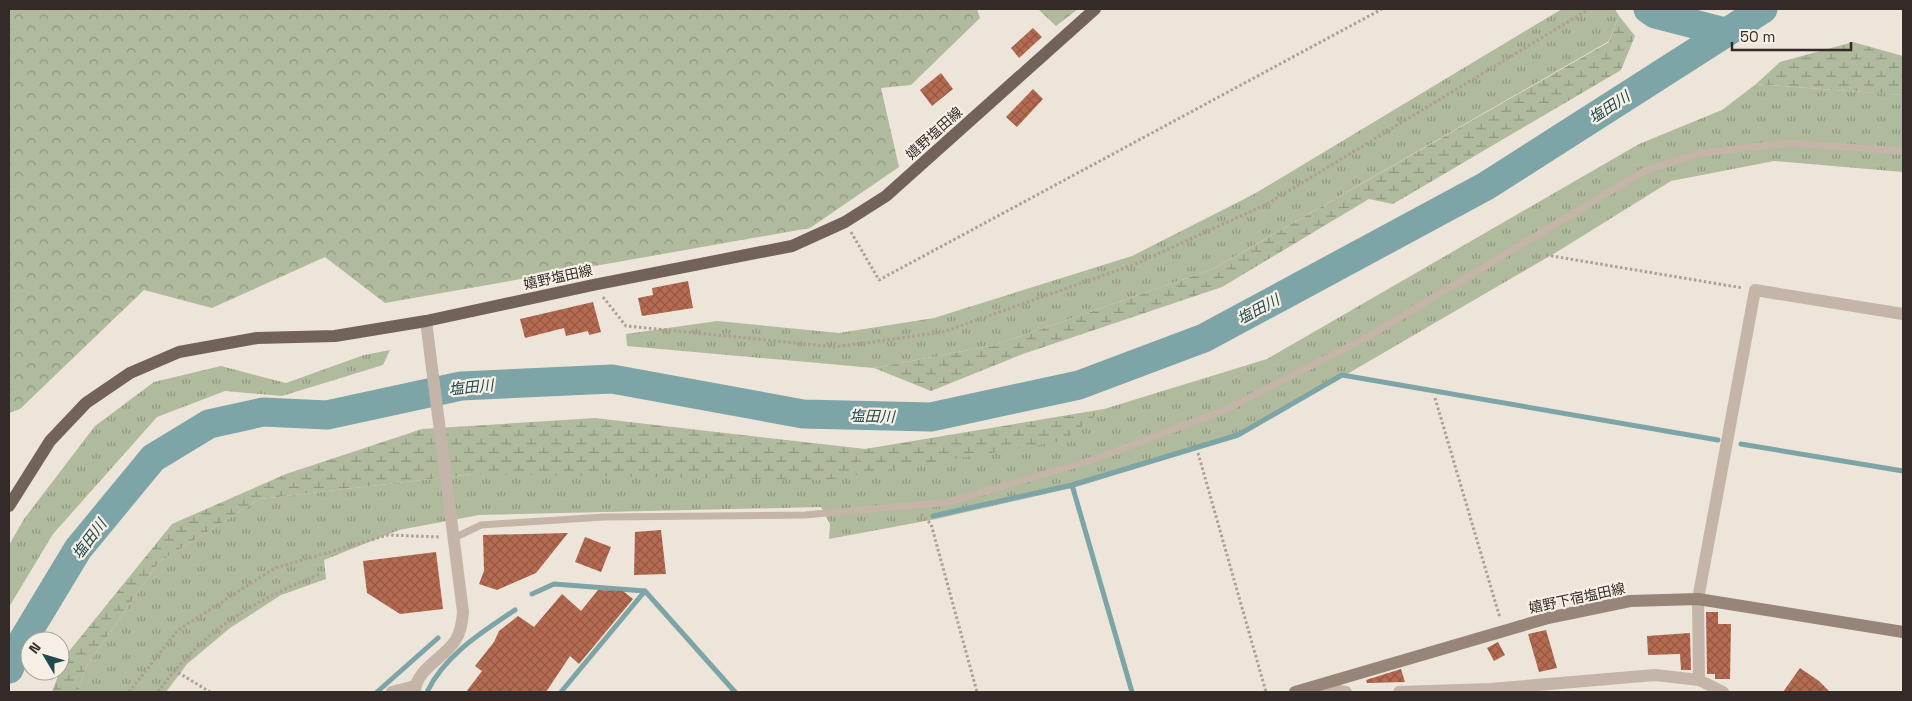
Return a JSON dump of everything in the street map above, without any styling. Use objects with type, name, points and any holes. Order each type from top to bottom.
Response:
[{"type":"main road","name":"嬉野塩田線","points":[[9,506],[50,441],[86,403],[130,373],[179,352],[257,338],[335,336],[426,321],[593,284],[792,246],[845,222],[886,196],[1095,9]]},
{"type":"main road","name":"嬉野下宿塩田線","points":[[1295,692],[1548,618],[1630,601],[1698,600],[1903,632]]},
{"type":"street","points":[[1699,680],[1698,600],[1755,290],[1903,314]]},
{"type":"street","points":[[392,692],[415,689],[425,670],[454,643],[461,630],[463,612],[426,321]]},
{"type":"street","points":[[1399,692],[1490,689],[1655,676],[1699,680],[1723,692]]},
{"type":"street","points":[[1313,687],[1346,692]]},
{"type":"lane","points":[[453,533],[481,524],[604,517],[805,515],[949,502],[1092,460],[1227,409],[1369,336],[1644,170],[1700,153],[1790,143],[1903,151]]},
{"type":"path","points":[[845,222],[879,280],[1382,9]]},
{"type":"path","points":[[593,284],[626,326],[835,347],[943,332],[1138,263],[1267,204],[1589,9]]},
{"type":"path","points":[[1546,255],[1755,290]]},
{"type":"path","points":[[1435,398],[1504,630]]},
{"type":"path","points":[[1198,453],[1266,692]]},
{"type":"path","points":[[912,515],[921,514],[931,524],[977,692]]},
{"type":"path","points":[[129,692],[178,630],[275,568],[388,535],[453,533]]},
{"type":"path","points":[[158,692],[174,670],[220,626],[273,593],[320,574]]},
{"type":"path","points":[[174,670],[210,692]]},
{"type":"green space","points":[[9,9],[977,9],[980,18],[911,85],[881,88],[899,167],[810,228],[385,303],[325,257],[212,308],[144,290],[20,409],[9,413]]},
{"type":"green space","points":[[1038,9],[1078,9],[1056,26]]},
{"type":"green space","points":[[1562,9],[1615,9],[1619,16],[1609,41],[1213,269],[995,345],[874,368],[627,346],[626,334],[717,321],[839,333],[934,318],[1132,256],[1254,194]]},
{"type":"green space","points":[[1619,16],[1635,36],[1621,70],[1393,204],[1369,199],[1222,287],[1023,354],[931,391],[874,368],[995,345],[1213,269],[1609,42]]},
{"type":"green space","points":[[1853,42],[1903,56],[1903,95],[1756,84],[1780,62]]},
{"type":"green space","points":[[1756,84],[1903,95],[1903,172],[1774,161],[1671,181],[1560,250],[1239,437],[1076,487],[936,519],[829,539],[830,524],[821,507],[479,515],[399,530],[324,560],[326,579],[281,595],[230,628],[187,664],[166,692],[78,692],[86,667],[159,562],[260,499],[473,474],[1062,441],[1104,409],[1267,359],[1639,144],[1722,110]]},
{"type":"green space","points":[[390,350],[383,365],[282,396],[225,391],[157,417],[53,534],[9,607],[9,545],[24,519],[95,426],[154,382],[221,366],[286,383],[364,355]]},
{"type":"green space","points":[[1104,409],[1063,441],[827,480],[473,474],[260,499],[159,562],[86,667],[78,692],[52,692],[56,681],[70,681],[70,650],[172,524],[286,474],[422,429],[595,418],[865,449]]},
{"type":"building","points":[[1033,28],[1042,37],[1019,58],[1011,48]]},
{"type":"building","points":[[941,73],[953,89],[932,106],[920,90]]},
{"type":"building","points":[[1033,89],[1043,99],[1017,127],[1006,117]]},
{"type":"building","points":[[688,281],[693,308],[642,316],[638,298],[653,295],[652,288]]},
{"type":"building","points":[[593,302],[601,332],[589,335],[588,331],[566,336],[564,328],[525,338],[520,319]]},
{"type":"building","points":[[661,530],[666,574],[634,575],[635,532]]},
{"type":"building","points":[[568,533],[536,573],[497,590],[479,584],[484,571],[483,535]]},
{"type":"building","points":[[585,537],[611,547],[601,572],[575,562]]},
{"type":"building","points":[[436,552],[443,609],[400,614],[367,593],[363,561]]},
{"type":"building","points":[[598,590],[623,591],[633,599],[579,664],[570,656],[546,692],[466,692],[482,671],[475,666],[494,642],[499,631],[518,616],[534,627],[562,594],[581,611]]},
{"type":"building","points":[[1706,612],[1718,612],[1718,624],[1731,624],[1730,679],[1715,679],[1715,674],[1707,674]]},
{"type":"building","points":[[1546,630],[1557,668],[1539,672],[1528,634]]},
{"type":"building","points":[[1690,633],[1691,670],[1681,670],[1680,654],[1648,655],[1647,636]]},
{"type":"building","points":[[1498,642],[1505,655],[1494,661],[1487,648]]},
{"type":"building","points":[[1800,668],[1819,681],[1830,692],[1783,692]]},
{"type":"building","points":[[1401,669],[1405,682],[1367,683],[1366,680]]},
{"type":"waterway","points":[[1648,9],[1655,14],[1725,32]]},
{"type":"waterway","name":"塩田川","points":[[9,669],[17,650],[78,549],[153,458],[209,424],[263,412],[327,415],[461,386],[612,379],[803,414],[931,417],[1079,385],[1204,338],[1486,186],[1763,9]]},
{"type":"waterway","points":[[1132,692],[1072,485],[1238,435],[1342,375],[1718,440]]},
{"type":"waterway","points":[[1741,444],[1903,471]]},
{"type":"waterway","points":[[933,516],[1072,485]]},
{"type":"waterway","points":[[532,594],[554,584],[645,591]]},
{"type":"waterway","points":[[561,692],[645,591],[735,692]]},
{"type":"waterway","points":[[427,692],[444,667],[465,645],[515,610]]},
{"type":"waterway","points":[[377,692],[438,638]]}]
